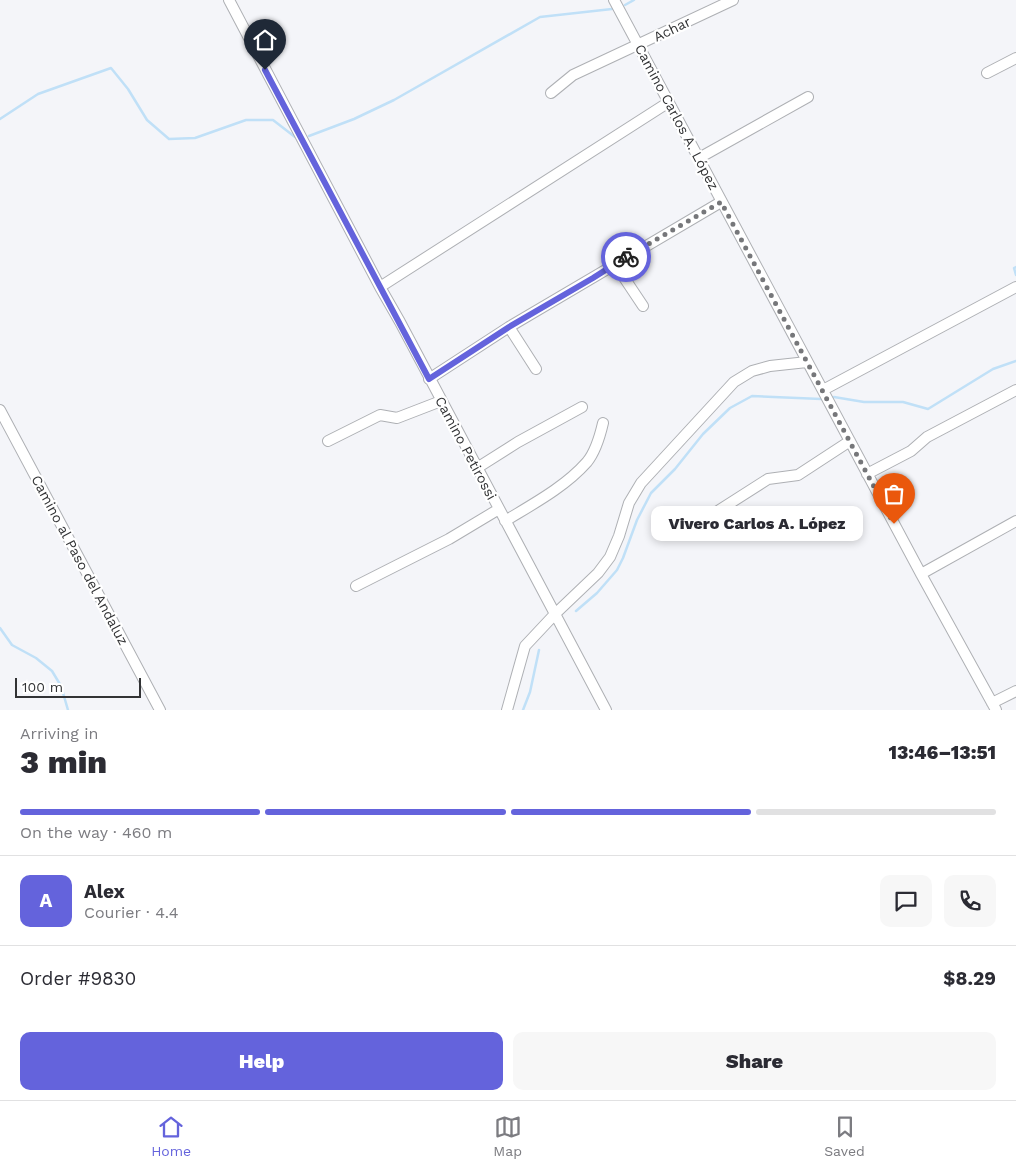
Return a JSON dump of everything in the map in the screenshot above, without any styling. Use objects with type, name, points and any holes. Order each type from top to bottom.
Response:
[{"type":"street","name":"Camino Petirossi","points":[[229,0],[380,288],[606,710]]},
{"type":"street","name":"Camino Carlos A. López","points":[[614,0],[867,474],[994,707]]},
{"type":"street","name":"Achar","points":[[551,93],[573,75],[733,0]]},
{"type":"street","points":[[987,73],[1016,58]]},
{"type":"street","points":[[699,158],[808,97]]},
{"type":"street","points":[[380,288],[669,102]]},
{"type":"street","points":[[429,379],[509,327],[721,202]]},
{"type":"street","points":[[615,264],[643,306]]},
{"type":"street","points":[[823,390],[1016,287]]},
{"type":"street","points":[[509,327],[536,369]]},
{"type":"street","points":[[507,710],[525,646],[598,573],[610,556],[619,536],[629,503],[641,483],[734,382],[752,371],[770,366],[807,362]]},
{"type":"street","points":[[867,474],[911,451],[927,436],[1016,390]]},
{"type":"street","points":[[328,441],[380,415],[397,418],[441,401]]},
{"type":"street","points":[[476,468],[518,442],[582,407]]},
{"type":"street","name":"Camino al Paso del Andaluz","points":[[0,410],[160,710]]},
{"type":"street","points":[[505,521],[552,493],[588,461],[598,444],[603,423]]},
{"type":"street","points":[[685,532],[768,479],[798,475],[850,441]]},
{"type":"street","points":[[356,586],[449,539],[498,509]]},
{"type":"street","points":[[921,574],[1016,522]]},
{"type":"street","points":[[994,707],[1016,691]]},
{"type":"waterway","points":[[625,5],[634,0]]},
{"type":"waterway","points":[[309,136],[354,119],[394,100],[540,17],[612,9]]},
{"type":"waterway","points":[[0,119],[38,94],[111,68],[128,89],[147,120],[169,139],[195,138],[246,120],[273,120],[295,137]]},
{"type":"waterway","points":[[1016,267],[1014,268],[1016,275]]},
{"type":"waterway","points":[[834,397],[864,402],[903,402],[928,409],[993,369],[1016,361]]},
{"type":"waterway","points":[[576,611],[597,593],[617,570],[637,520],[651,493],[675,469],[703,434],[730,408],[752,396],[821,399]]},
{"type":"waterway","points":[[0,628],[12,645],[36,658],[52,671],[61,686],[68,710]]},
{"type":"waterway","points":[[523,710],[530,692],[539,650]]},
{"type":"way so far","points":[[626,257],[721,202],[894,524]]},
{"type":"place","name":"Vivero Carlos A. López","points":[[894,524]]},
{"type":"route","points":[[265,70],[429,379],[509,327],[626,257]]}]
